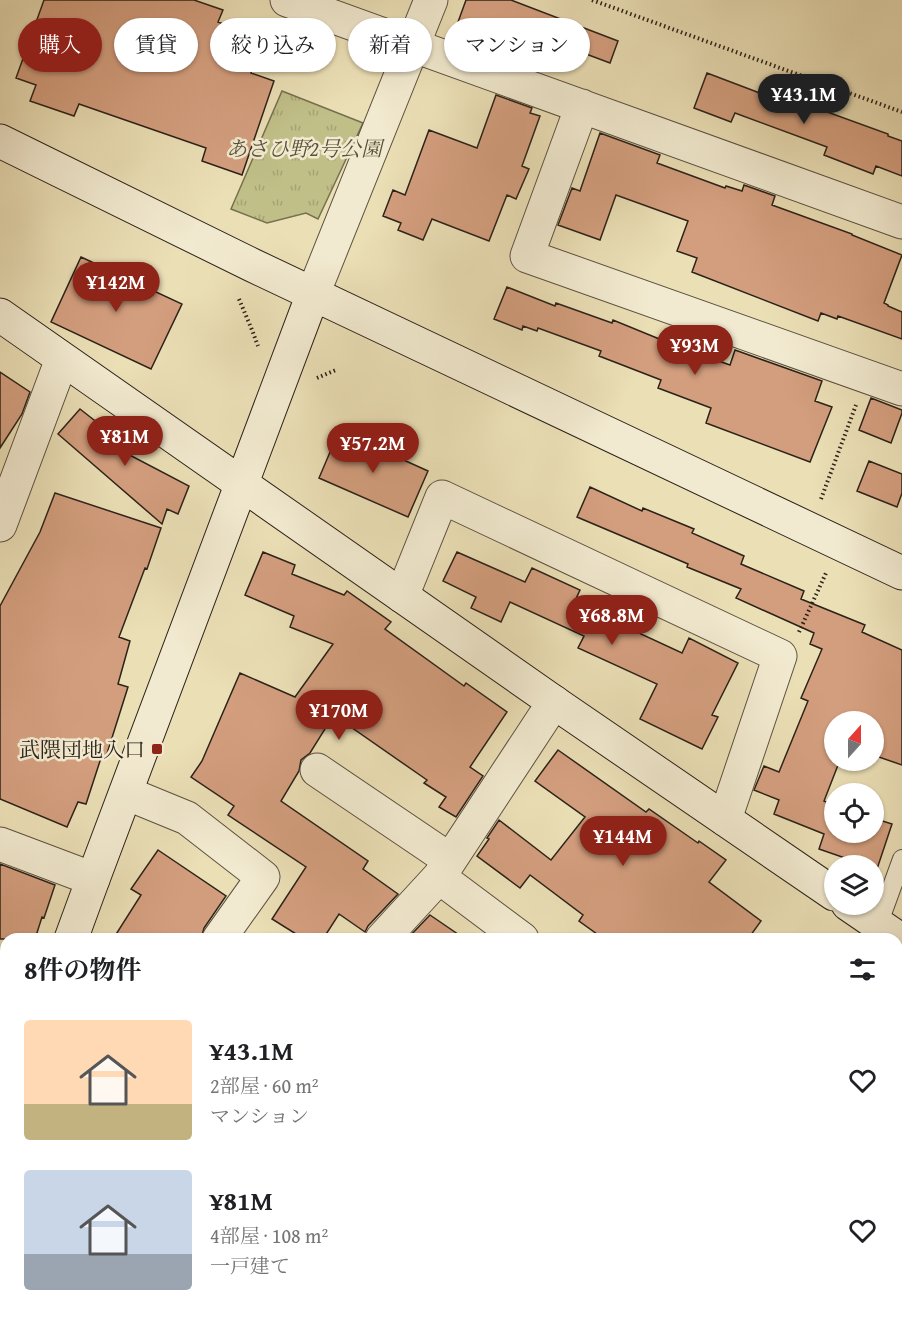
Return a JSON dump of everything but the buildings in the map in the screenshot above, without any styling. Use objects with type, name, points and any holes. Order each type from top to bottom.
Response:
[{"type":"street","points":[[287,0],[348,21]]},
{"type":"street","points":[[423,18],[431,0]]},
{"type":"street","points":[[432,51],[902,222]]},
{"type":"street","points":[[74,933],[314,294],[401,72]]},
{"type":"street","points":[[582,106],[527,256],[902,389]]},
{"type":"street","points":[[0,141],[242,260],[902,573]]},
{"type":"street","points":[[0,315],[554,702],[824,887]]},
{"type":"street","points":[[0,525],[62,359]]},
{"type":"street","points":[[402,596],[442,497],[780,656],[725,819]]},
{"type":"street","points":[[387,933],[445,868],[554,702]]},
{"type":"street","points":[[317,770],[445,868],[515,933]]},
{"type":"street","points":[[126,793],[187,818],[263,877],[223,933]]},
{"type":"street","points":[[0,844],[93,879]]},
{"type":"street","points":[[863,915],[886,933]]},
{"type":"lane","points":[[889,933],[902,859]]},
{"type":"path","points":[[592,0],[902,112]]},
{"type":"path","points":[[239,299],[252,330]]},
{"type":"path","points":[[821,499],[867,376]]},
{"type":"path","points":[[780,656],[802,629],[826,573]]},
{"type":"green space","name":"あさひ野2号公園","points":[[282,91],[363,123],[318,219],[306,213],[267,223],[231,209]]},
{"type":"place","name":"武隈団地入口","points":[[157,749]]}]
